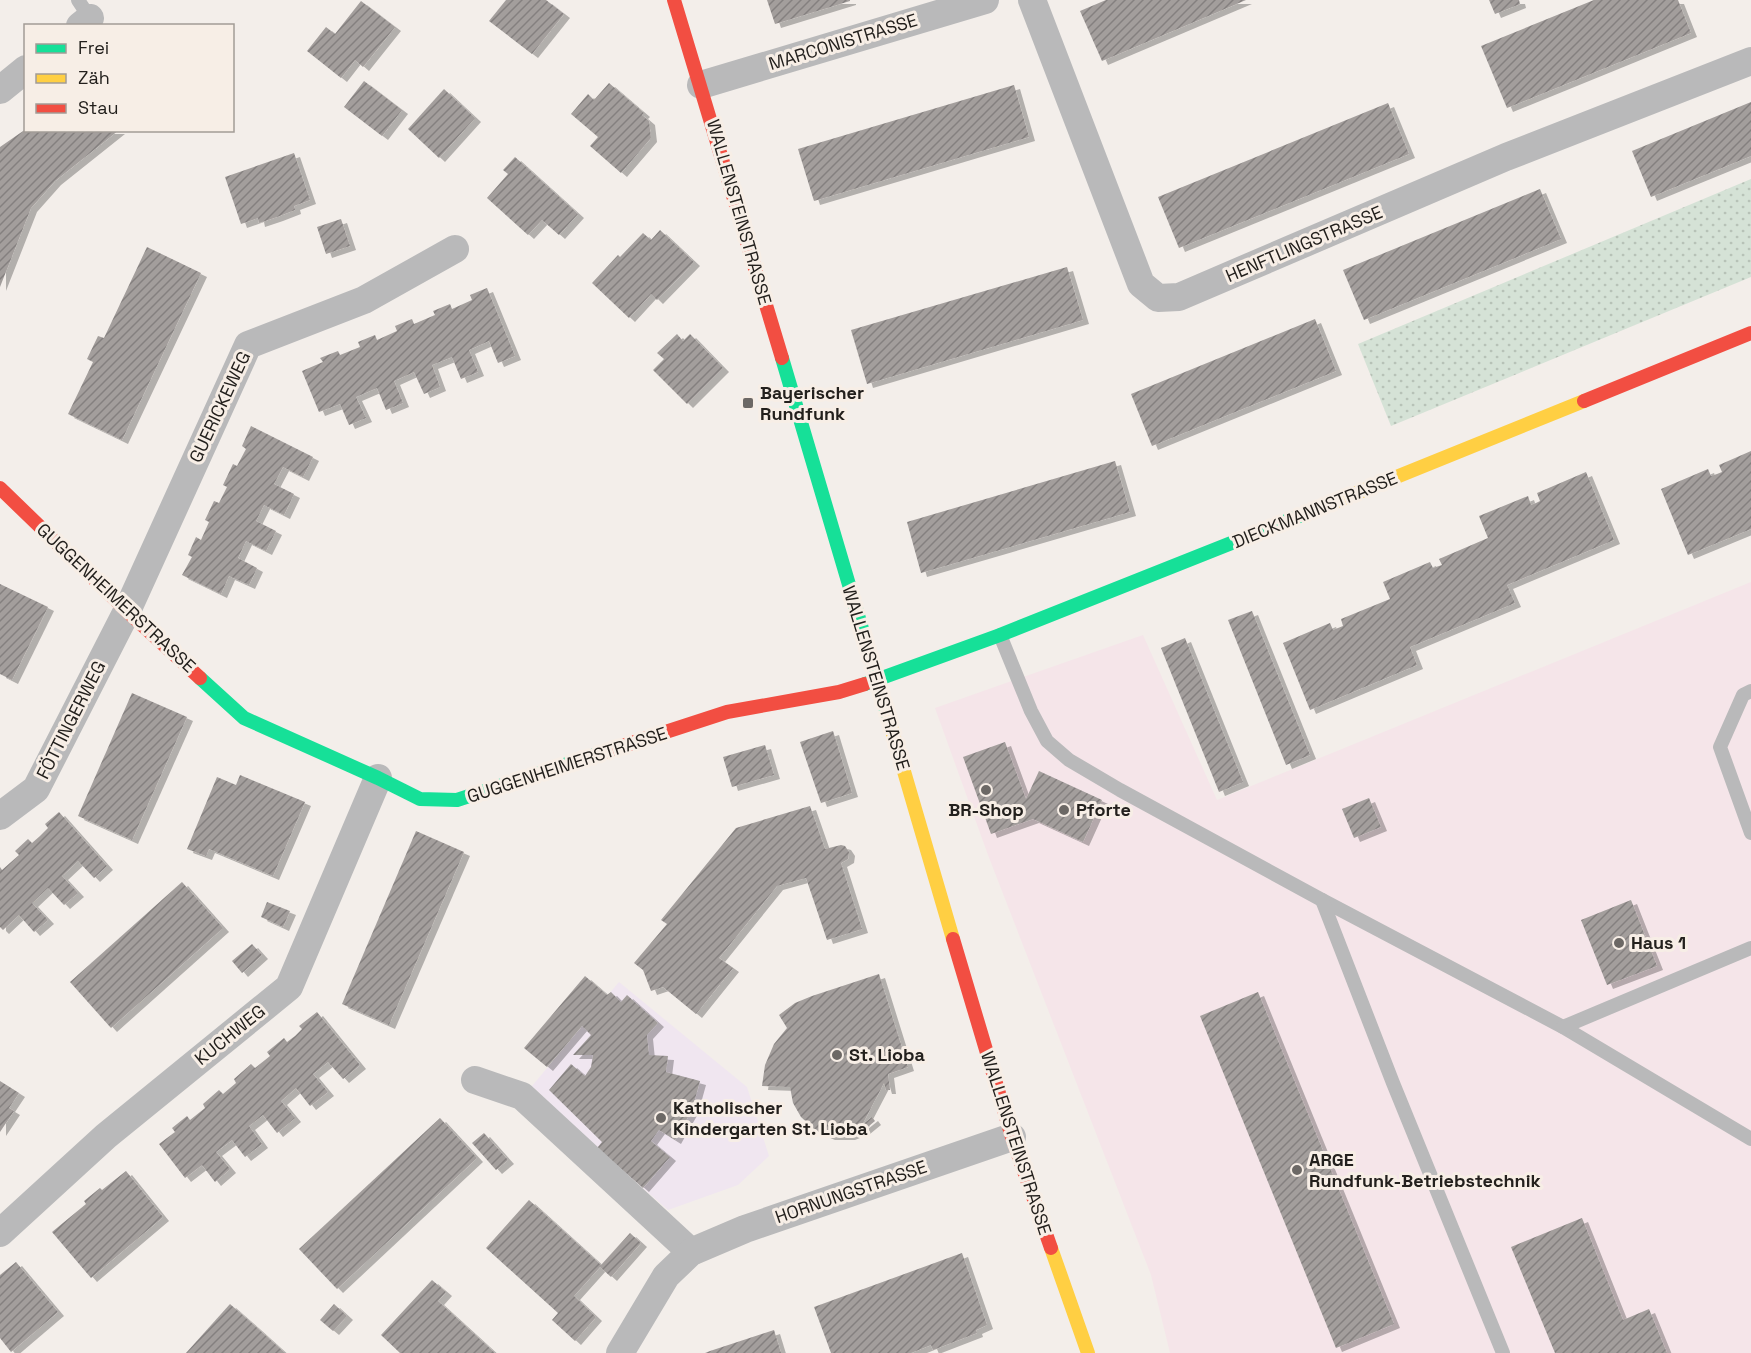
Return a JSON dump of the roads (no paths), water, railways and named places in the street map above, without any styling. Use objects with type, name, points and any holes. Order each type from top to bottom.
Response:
[{"type":"street","name":"WALLENSTEINSTRASSE","points":[[674,0],[1012,1137],[1088,1353]]},
{"type":"street","name":"MARCONISTRASSE","points":[[701,85],[984,0]]},
{"type":"street","name":"HENFTLINGSTRASSE","points":[[1032,0],[1141,284],[1158,298],[1179,297],[1506,157],[1751,61]]},
{"type":"street","points":[[0,90],[24,71]]},
{"type":"street","name":"GUERICKEWEG","points":[[127,611],[248,345],[364,300],[455,249]]},
{"type":"street","name":"DIECKMANNSTRASSE","points":[[877,680],[1180,565],[1751,333]]},
{"type":"street","name":"GUGGENHEIMERSTRASSE","points":[[0,488],[127,611],[244,718],[420,799],[457,800],[727,712],[839,692],[877,680]]},
{"type":"street","name":"FÖTTINGERWEG","points":[[0,816],[36,789],[127,611]]},
{"type":"street","name":"KUCHWEG","points":[[0,1233],[106,1136],[289,987],[378,778]]},
{"type":"street","points":[[475,1080],[522,1096],[692,1252]]},
{"type":"street","name":"HORNUNGSTRASSE","points":[[620,1353],[666,1276],[692,1252],[745,1229],[1012,1137]]},
{"type":"lane","points":[[1000,635],[1031,711],[1047,741],[1061,753],[1120,790],[1563,1027],[1751,1139]]},
{"type":"lane","points":[[1751,691],[1743,694],[1720,747],[1751,833]]},
{"type":"lane","points":[[1322,900],[1393,1083],[1503,1353]]},
{"type":"lane","points":[[1563,1027],[1751,948]]},
{"type":"place","name":"Bayerischer Rundfunk","points":[[748,403]]},
{"type":"place","name":"BR-Shop","points":[[986,790]]},
{"type":"place","name":"Pforte","points":[[1064,810]]},
{"type":"place","name":"Haus 1","points":[[1619,943]]},
{"type":"place","name":"St. Lioba","points":[[837,1055]]},
{"type":"place","name":"Katholischer Kindergarten St. Lioba","points":[[661,1118]]},
{"type":"place","name":"ARGE Rundfunk-Betriebstechnik","points":[[1297,1170]]}]
